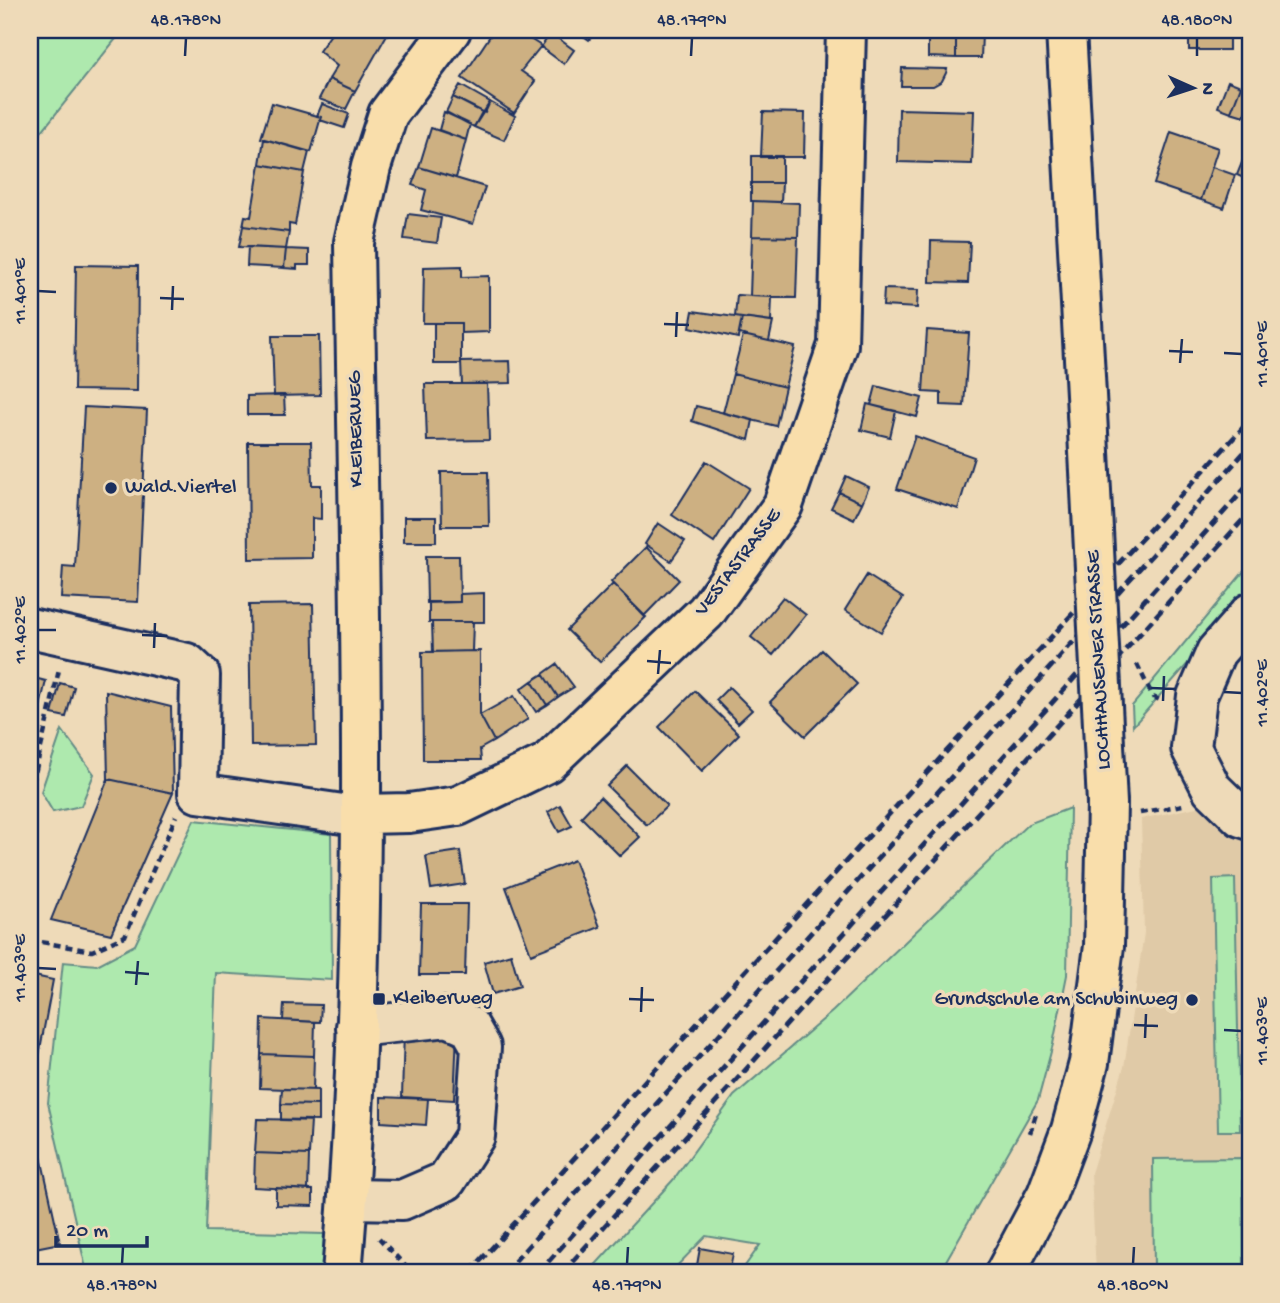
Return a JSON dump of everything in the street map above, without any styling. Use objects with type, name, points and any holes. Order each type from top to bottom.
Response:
[{"type":"main road","name":"KLEIBERWEG","points":[[342,1273],[349,1199],[362,814],[354,242],[371,167],[388,114],[450,30]]},
{"type":"main road","name":"VESTASTRASSE","points":[[362,814],[409,813],[458,806],[547,763],[706,612],[783,505],[838,345],[846,30]]},
{"type":"main road","name":"LOCHHAUSENER STRASSE","points":[[1005,1273],[1047,1194],[1071,1129],[1089,1063],[1124,808],[1087,412],[1066,30]]},
{"type":"street","points":[[1250,613],[1216,652],[1197,696],[1191,748],[1212,789],[1241,817],[1250,820]]},
{"type":"street","points":[[30,628],[187,663],[200,675],[185,739],[198,793],[343,814],[362,814]]},
{"type":"street","points":[[349,1199],[402,1200],[446,1181],[475,1136],[481,1047],[469,1026],[448,1017],[356,1027]]},
{"type":"path","points":[[30,795],[68,636]]},
{"type":"path","points":[[1137,664],[1153,697],[1160,700]]},
{"type":"path","points":[[30,755],[39,757]]},
{"type":"path","points":[[30,940],[92,951],[125,936],[178,812],[198,793]]},
{"type":"path","points":[[1124,808],[1192,803]]},
{"type":"path","points":[[1250,928],[1247,928],[1250,1034]]},
{"type":"path","points":[[1029,1135],[1041,1101]]},
{"type":"path","points":[[374,1231],[380,1241],[412,1273]]},
{"type":"path","points":[[34,1273],[62,1269],[63,1273]]},
{"type":"shaded area","name":"Grundschule am Schubinweg","points":[[1206,805],[1250,837],[1250,1273],[1096,1273],[1091,1173],[1124,1067],[1144,933],[1141,819]]},
{"type":"green space","points":[[30,30],[123,30],[30,146]]},
{"type":"green space","points":[[1250,564],[1250,593],[1133,726],[1132,706]]},
{"type":"green space","points":[[62,730],[94,774],[81,806],[53,812],[41,792]]},
{"type":"green space","points":[[1070,808],[1067,975],[1038,1100],[939,1273],[740,1273],[760,1245],[706,1236],[670,1273],[588,1273],[673,1180],[734,1096],[833,1011],[1028,824]]},
{"type":"green space","points":[[194,820],[331,834],[332,980],[216,973],[206,1231],[324,1234],[322,1273],[87,1273],[48,1103],[63,962],[97,965],[135,945]]},
{"type":"green space","points":[[1235,878],[1240,1131],[1218,1131],[1213,879]]},
{"type":"green space","points":[[1243,1158],[1244,1273],[1154,1273],[1153,1159]]},
{"type":"building","points":[[334,30],[389,31],[355,91],[329,79],[337,66],[319,51]]},
{"type":"building","points":[[494,30],[516,30],[541,46],[521,71],[535,81],[514,113],[462,78]]},
{"type":"building","points":[[575,30],[597,30],[589,40]]},
{"type":"building","points":[[956,30],[956,33],[928,32]]},
{"type":"building","points":[[956,30],[982,30],[982,34],[956,33]]},
{"type":"building","points":[[1189,30],[1229,30],[1229,50],[1189,50]]},
{"type":"building","points":[[928,32],[956,33],[956,58],[928,57]]},
{"type":"building","points":[[551,33],[574,50],[564,64],[541,47]]},
{"type":"building","points":[[956,33],[982,34],[981,58],[956,58]]},
{"type":"building","points":[[902,68],[947,69],[942,81],[933,86],[901,86]]},
{"type":"building","points":[[329,79],[355,91],[346,109],[319,99]]},
{"type":"building","points":[[1228,81],[1241,86],[1231,112],[1218,107]]},
{"type":"building","points":[[460,85],[490,102],[485,113],[453,97]]},
{"type":"building","points":[[1241,86],[1250,89],[1250,99],[1244,116],[1231,112]]},
{"type":"building","points":[[453,97],[482,112],[474,127],[446,112]]},
{"type":"building","points":[[490,102],[515,116],[504,140],[474,127]]},
{"type":"building","points":[[272,103],[321,117],[311,152],[261,138]]},
{"type":"building","points":[[322,104],[349,114],[344,128],[320,120],[321,117],[317,116]]},
{"type":"building","points":[[899,109],[974,111],[972,164],[898,162]]},
{"type":"building","points":[[444,112],[470,124],[466,140],[439,130]]},
{"type":"building","points":[[763,112],[805,113],[804,157],[761,157]]},
{"type":"building","points":[[431,128],[466,140],[456,178],[419,167]]},
{"type":"building","points":[[1171,132],[1218,148],[1201,200],[1154,184]]},
{"type":"building","points":[[264,139],[309,152],[304,172],[260,164]]},
{"type":"building","points":[[1250,146],[1250,181],[1237,175]]},
{"type":"building","points":[[752,156],[782,156],[782,183],[752,183]]},
{"type":"building","points":[[260,164],[304,172],[295,225],[289,224],[289,232],[243,226],[245,216],[251,217]]},
{"type":"building","points":[[419,167],[485,187],[473,224],[421,210],[426,190],[412,185]]},
{"type":"building","points":[[1212,167],[1235,175],[1224,208],[1201,200]]},
{"type":"building","points":[[751,183],[782,183],[781,202],[751,201]]},
{"type":"building","points":[[753,201],[799,203],[798,237],[752,236]]},
{"type":"building","points":[[408,214],[441,218],[437,243],[404,239]]},
{"type":"building","points":[[243,226],[289,232],[286,249],[239,247]]},
{"type":"building","points":[[752,236],[798,237],[796,298],[750,296]]},
{"type":"building","points":[[931,241],[970,242],[968,283],[930,282]]},
{"type":"building","points":[[248,247],[286,249],[284,268],[247,266]]},
{"type":"building","points":[[286,249],[309,250],[309,265],[297,265],[297,269],[284,268]]},
{"type":"building","points":[[76,265],[138,266],[137,391],[74,390]]},
{"type":"building","points":[[462,266],[462,277],[489,276],[489,332],[461,333],[461,323],[423,323],[424,267]]},
{"type":"building","points":[[884,289],[918,290],[917,308],[883,306]]},
{"type":"building","points":[[737,295],[772,297],[771,322],[735,317]]},
{"type":"building","points":[[693,311],[742,318],[738,338],[690,327]]},
{"type":"building","points":[[742,318],[773,322],[769,341],[739,334]]},
{"type":"building","points":[[434,323],[461,323],[461,364],[434,364]]},
{"type":"building","points":[[927,330],[969,333],[964,406],[941,405],[941,393],[923,392]]},
{"type":"building","points":[[743,335],[795,347],[785,387],[733,374]]},
{"type":"building","points":[[272,336],[319,336],[320,395],[274,396]]},
{"type":"building","points":[[510,361],[511,383],[462,384],[461,362]]},
{"type":"building","points":[[733,374],[785,387],[776,426],[723,413]]},
{"type":"building","points":[[425,384],[487,384],[489,440],[427,441]]},
{"type":"building","points":[[876,386],[922,398],[917,417],[871,405]]},
{"type":"building","points":[[284,395],[285,415],[247,415],[247,396]]},
{"type":"building","points":[[30,401],[37,401],[30,515]]},
{"type":"building","points":[[867,404],[896,411],[890,437],[861,430]]},
{"type":"building","points":[[696,406],[753,420],[749,440],[692,421]]},
{"type":"building","name":"Wald.Viertel","points":[[84,407],[147,410],[138,602],[61,598],[63,566],[75,567]]},
{"type":"building","points":[[915,436],[974,457],[958,509],[897,489]]},
{"type":"building","points":[[248,442],[311,442],[312,485],[321,485],[321,519],[312,518],[312,558],[249,559]]},
{"type":"building","points":[[706,461],[749,488],[714,543],[672,515]]},
{"type":"building","points":[[441,472],[488,472],[489,526],[442,526]]},
{"type":"building","points":[[846,476],[869,487],[862,503],[839,492]]},
{"type":"building","points":[[839,492],[862,503],[854,519],[831,508]]},
{"type":"building","points":[[404,517],[436,517],[436,542],[404,542]]},
{"type":"building","points":[[658,523],[685,541],[671,561],[645,544]]},
{"type":"building","points":[[646,547],[679,580],[644,616],[611,582]]},
{"type":"building","points":[[426,556],[459,556],[460,602],[427,603]]},
{"type":"building","points":[[867,575],[903,598],[881,632],[845,610]]},
{"type":"building","points":[[613,584],[646,617],[600,662],[567,630]]},
{"type":"building","points":[[484,593],[484,622],[429,622],[429,602],[460,602],[460,594]]},
{"type":"building","points":[[783,597],[806,615],[773,655],[751,637]]},
{"type":"building","points":[[313,604],[316,745],[251,746],[249,605]]},
{"type":"building","points":[[432,622],[473,622],[472,651],[433,652]]},
{"type":"building","points":[[822,650],[857,684],[805,736],[770,702]]},
{"type":"building","points":[[480,651],[480,715],[494,741],[480,749],[481,760],[423,760],[422,652]]},
{"type":"building","points":[[557,664],[574,687],[558,697],[543,674]]},
{"type":"building","points":[[543,674],[558,697],[547,705],[532,681]]},
{"type":"building","points":[[30,677],[46,681],[30,749]]},
{"type":"building","points":[[532,681],[547,705],[536,712],[521,689]]},
{"type":"building","points":[[60,683],[74,687],[66,717],[52,714]]},
{"type":"building","points":[[729,687],[752,710],[738,723],[716,700]]},
{"type":"building","points":[[106,691],[171,707],[173,793],[108,779]]},
{"type":"building","points":[[695,691],[739,734],[702,771],[659,727]]},
{"type":"building","points":[[514,696],[528,719],[494,741],[480,715]]},
{"type":"building","points":[[627,766],[667,806],[647,825],[607,786]]},
{"type":"building","points":[[108,779],[173,793],[111,934],[51,920]]},
{"type":"building","points":[[600,797],[640,837],[620,856],[581,817]]},
{"type":"building","points":[[560,805],[572,826],[559,832],[548,812]]},
{"type":"building","points":[[460,851],[465,884],[431,889],[426,856]]},
{"type":"building","points":[[574,860],[600,927],[531,954],[506,887]]},
{"type":"building","points":[[421,904],[467,904],[465,975],[419,975]]},
{"type":"building","points":[[511,954],[520,986],[493,994],[484,962]]},
{"type":"building","points":[[30,975],[53,980],[30,1103]]},
{"type":"building","points":[[284,1004],[321,1005],[320,1022],[283,1020]]},
{"type":"building","points":[[262,1019],[315,1022],[314,1056],[261,1054]]},
{"type":"building","points":[[404,1031],[457,1033],[454,1100],[402,1097]]},
{"type":"building","points":[[261,1054],[314,1056],[313,1090],[260,1088]]},
{"type":"building","points":[[282,1089],[318,1090],[318,1105],[281,1104]]},
{"type":"building","points":[[381,1097],[428,1099],[426,1125],[381,1122]]},
{"type":"building","points":[[281,1104],[318,1105],[318,1121],[281,1120]]},
{"type":"building","points":[[30,1107],[60,1243],[30,1249]]},
{"type":"building","points":[[257,1119],[311,1120],[309,1155],[255,1153]]},
{"type":"building","points":[[255,1153],[309,1155],[308,1190],[254,1187]]},
{"type":"building","points":[[276,1188],[313,1190],[313,1206],[276,1205]]},
{"type":"building","points":[[700,1248],[733,1254],[729,1273],[696,1271]]},
{"type":"railway","points":[[469,1273],[1250,420]]},
{"type":"railway","points":[[504,1273],[1250,446]]},
{"type":"railway","points":[[538,1273],[1250,483]]},
{"type":"railway","points":[[562,1273],[1250,512]]},
{"type":"place","name":"Wald.Viertel","points":[[111,488]]},
{"type":"place","name":"Kleiberweg","points":[[379,999]]},
{"type":"place","name":"Grundschule am Schubinweg","points":[[1192,1000]]}]
